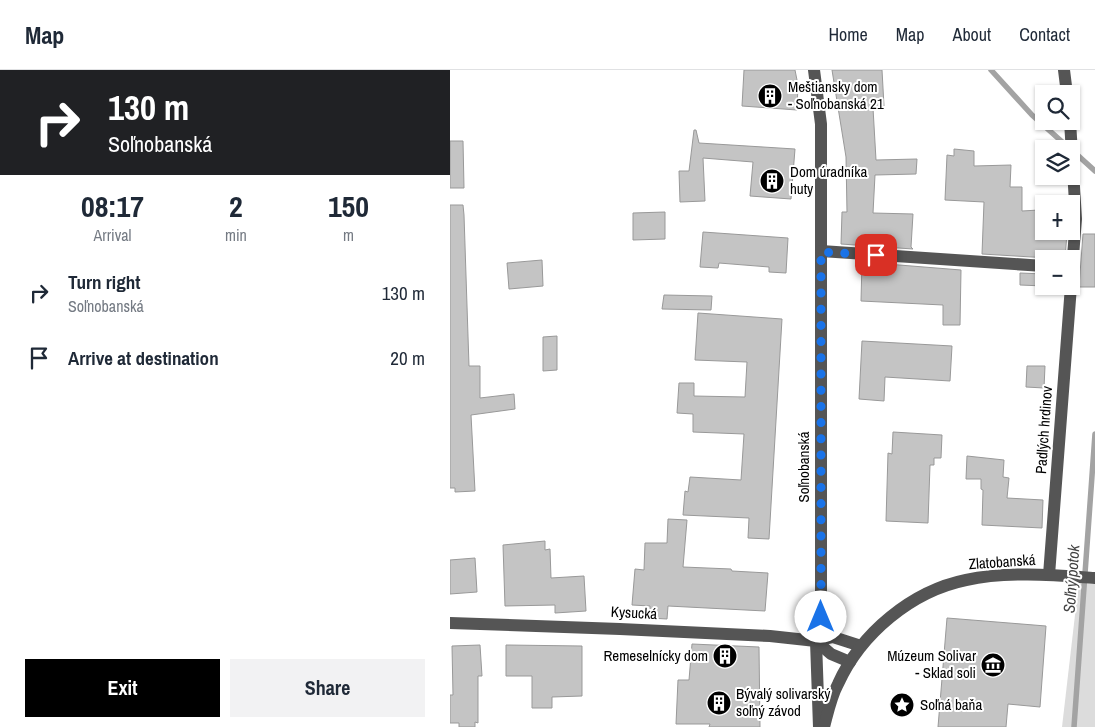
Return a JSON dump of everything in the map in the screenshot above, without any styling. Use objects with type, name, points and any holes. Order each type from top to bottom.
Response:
[{"type":"street","name":"Soľnobanská","points":[[814,70],[821,124],[821,617],[816,641],[819,727]]},
{"type":"street","points":[[1064,70],[1066,85]]},
{"type":"street","points":[[1073,250],[1076,219],[1074,185]]},
{"type":"street","points":[[821,252],[1035,265]]},
{"type":"street","name":"Padlých hrdinov","points":[[1049,575],[1070,295]]},
{"type":"street","name":"Zlatobanská","points":[[824,727],[838,683],[861,646],[885,622],[933,591],[966,580],[1002,576],[1049,575],[1095,578]]},
{"type":"street","name":"Kysucká","points":[[450,623],[750,635],[816,641],[833,638],[861,646]]},
{"type":"street","points":[[816,641],[830,654],[850,662]]},
{"type":"shaded area","points":[[1080,572],[1095,573],[1095,727],[1062,727]]},
{"type":"building","name":"Meštiansky dom - Soľnobanská 21","points":[[744,70],[795,70],[798,85],[797,110],[742,106]]},
{"type":"building","points":[[832,70],[882,70],[884,106],[873,108],[876,160],[917,159],[916,174],[875,175],[873,213],[913,214],[911,247],[913,249],[841,244],[842,212],[847,212],[846,157]]},
{"type":"building","name":"Dom úradníka huty","points":[[694,130],[696,130],[699,143],[795,149],[791,199],[750,196],[753,162],[703,158],[705,201],[680,202],[679,171],[689,171]]},
{"type":"building","points":[[450,141],[463,141],[464,188],[450,188]]},
{"type":"building","points":[[954,149],[974,151],[974,166],[1011,165],[1010,187],[1022,187],[1022,211],[1035,210],[1035,240],[1066,240],[1066,250],[1035,250],[1035,257],[982,254],[984,202],[945,200],[947,155],[954,156]]},
{"type":"building","points":[[450,205],[463,205],[469,366],[480,366],[480,398],[514,394],[515,409],[471,415],[475,491],[455,492],[455,488],[450,488]]},
{"type":"building","points":[[665,212],[665,239],[633,240],[633,213]]},
{"type":"building","points":[[703,232],[788,238],[786,273],[769,272],[769,267],[719,263],[718,268],[700,267]]},
{"type":"building","points":[[1083,234],[1095,234],[1095,287],[1080,287]]},
{"type":"building","points":[[542,260],[543,286],[509,289],[507,263]]},
{"type":"building","points":[[862,262],[961,270],[960,325],[943,325],[943,305],[861,301]]},
{"type":"building","points":[[1020,273],[1035,274],[1035,286],[1020,285]]},
{"type":"building","points":[[664,295],[712,296],[711,310],[662,309]]},
{"type":"building","points":[[698,313],[782,319],[769,539],[748,538],[749,518],[683,515],[685,491],[688,492],[690,477],[741,480],[744,434],[693,432],[693,414],[677,413],[679,383],[694,383],[694,396],[745,397],[747,362],[695,360]]},
{"type":"building","points":[[557,336],[557,370],[543,371],[543,337]]},
{"type":"building","points":[[862,341],[952,346],[950,381],[885,377],[884,401],[859,399]]},
{"type":"building","points":[[1027,366],[1045,366],[1044,388],[1026,387]]},
{"type":"building","points":[[893,432],[942,435],[941,458],[934,458],[934,465],[930,465],[928,523],[886,521],[888,453],[892,454]]},
{"type":"building","points":[[967,456],[1004,460],[1003,477],[1009,478],[1007,498],[1043,500],[1042,528],[982,525],[983,490],[981,489],[981,479],[966,479]]},
{"type":"building","points":[[668,519],[687,520],[683,567],[768,573],[765,611],[668,606],[667,619],[650,618],[650,606],[632,605],[635,569],[644,570],[645,543],[667,543]]},
{"type":"building","points":[[545,541],[545,550],[550,549],[551,578],[584,576],[586,611],[555,613],[555,605],[505,606],[503,545]]},
{"type":"building","points":[[475,558],[477,592],[450,594],[450,560]]},
{"type":"building","name":"Múzeum Solivar - Sklad soli","points":[[947,618],[1046,626],[1040,707],[1008,704],[1006,727],[938,727]]},
{"type":"building","points":[[692,644],[759,647],[760,727],[709,727],[710,724],[676,724],[678,680],[689,680]]},
{"type":"building","points":[[480,645],[482,676],[478,676],[478,723],[475,722],[475,727],[459,727],[459,723],[450,723],[450,695],[453,695],[452,646]]},
{"type":"building","points":[[506,645],[582,646],[582,696],[552,697],[552,708],[532,708],[532,676],[506,676]]},
{"type":"waterway","name":"Soľný potok","points":[[991,70],[1032,115],[1060,140]]},
{"type":"waterway","name":"Soľný potok","points":[[1080,157],[1095,171]]},
{"type":"waterway","name":"Soľný potok","points":[[1074,727],[1095,434]]},
{"type":"place","name":"Meštiansky dom - Soľnobanská 21","points":[[770,96]]},
{"type":"place","name":"Dom úradníka huty","points":[[772,181]]},
{"type":"place","name":"Remeselnícky dom","points":[[725,656]]},
{"type":"place","name":"Múzeum Solivar - Sklad soli","points":[[993,665]]},
{"type":"place","name":"Bývalý solivarský soľný závod","points":[[719,703]]},
{"type":"place","name":"Soľná baňa","points":[[902,705]]},
{"type":"route","points":[[821,617],[821,252],[876,255]]}]
